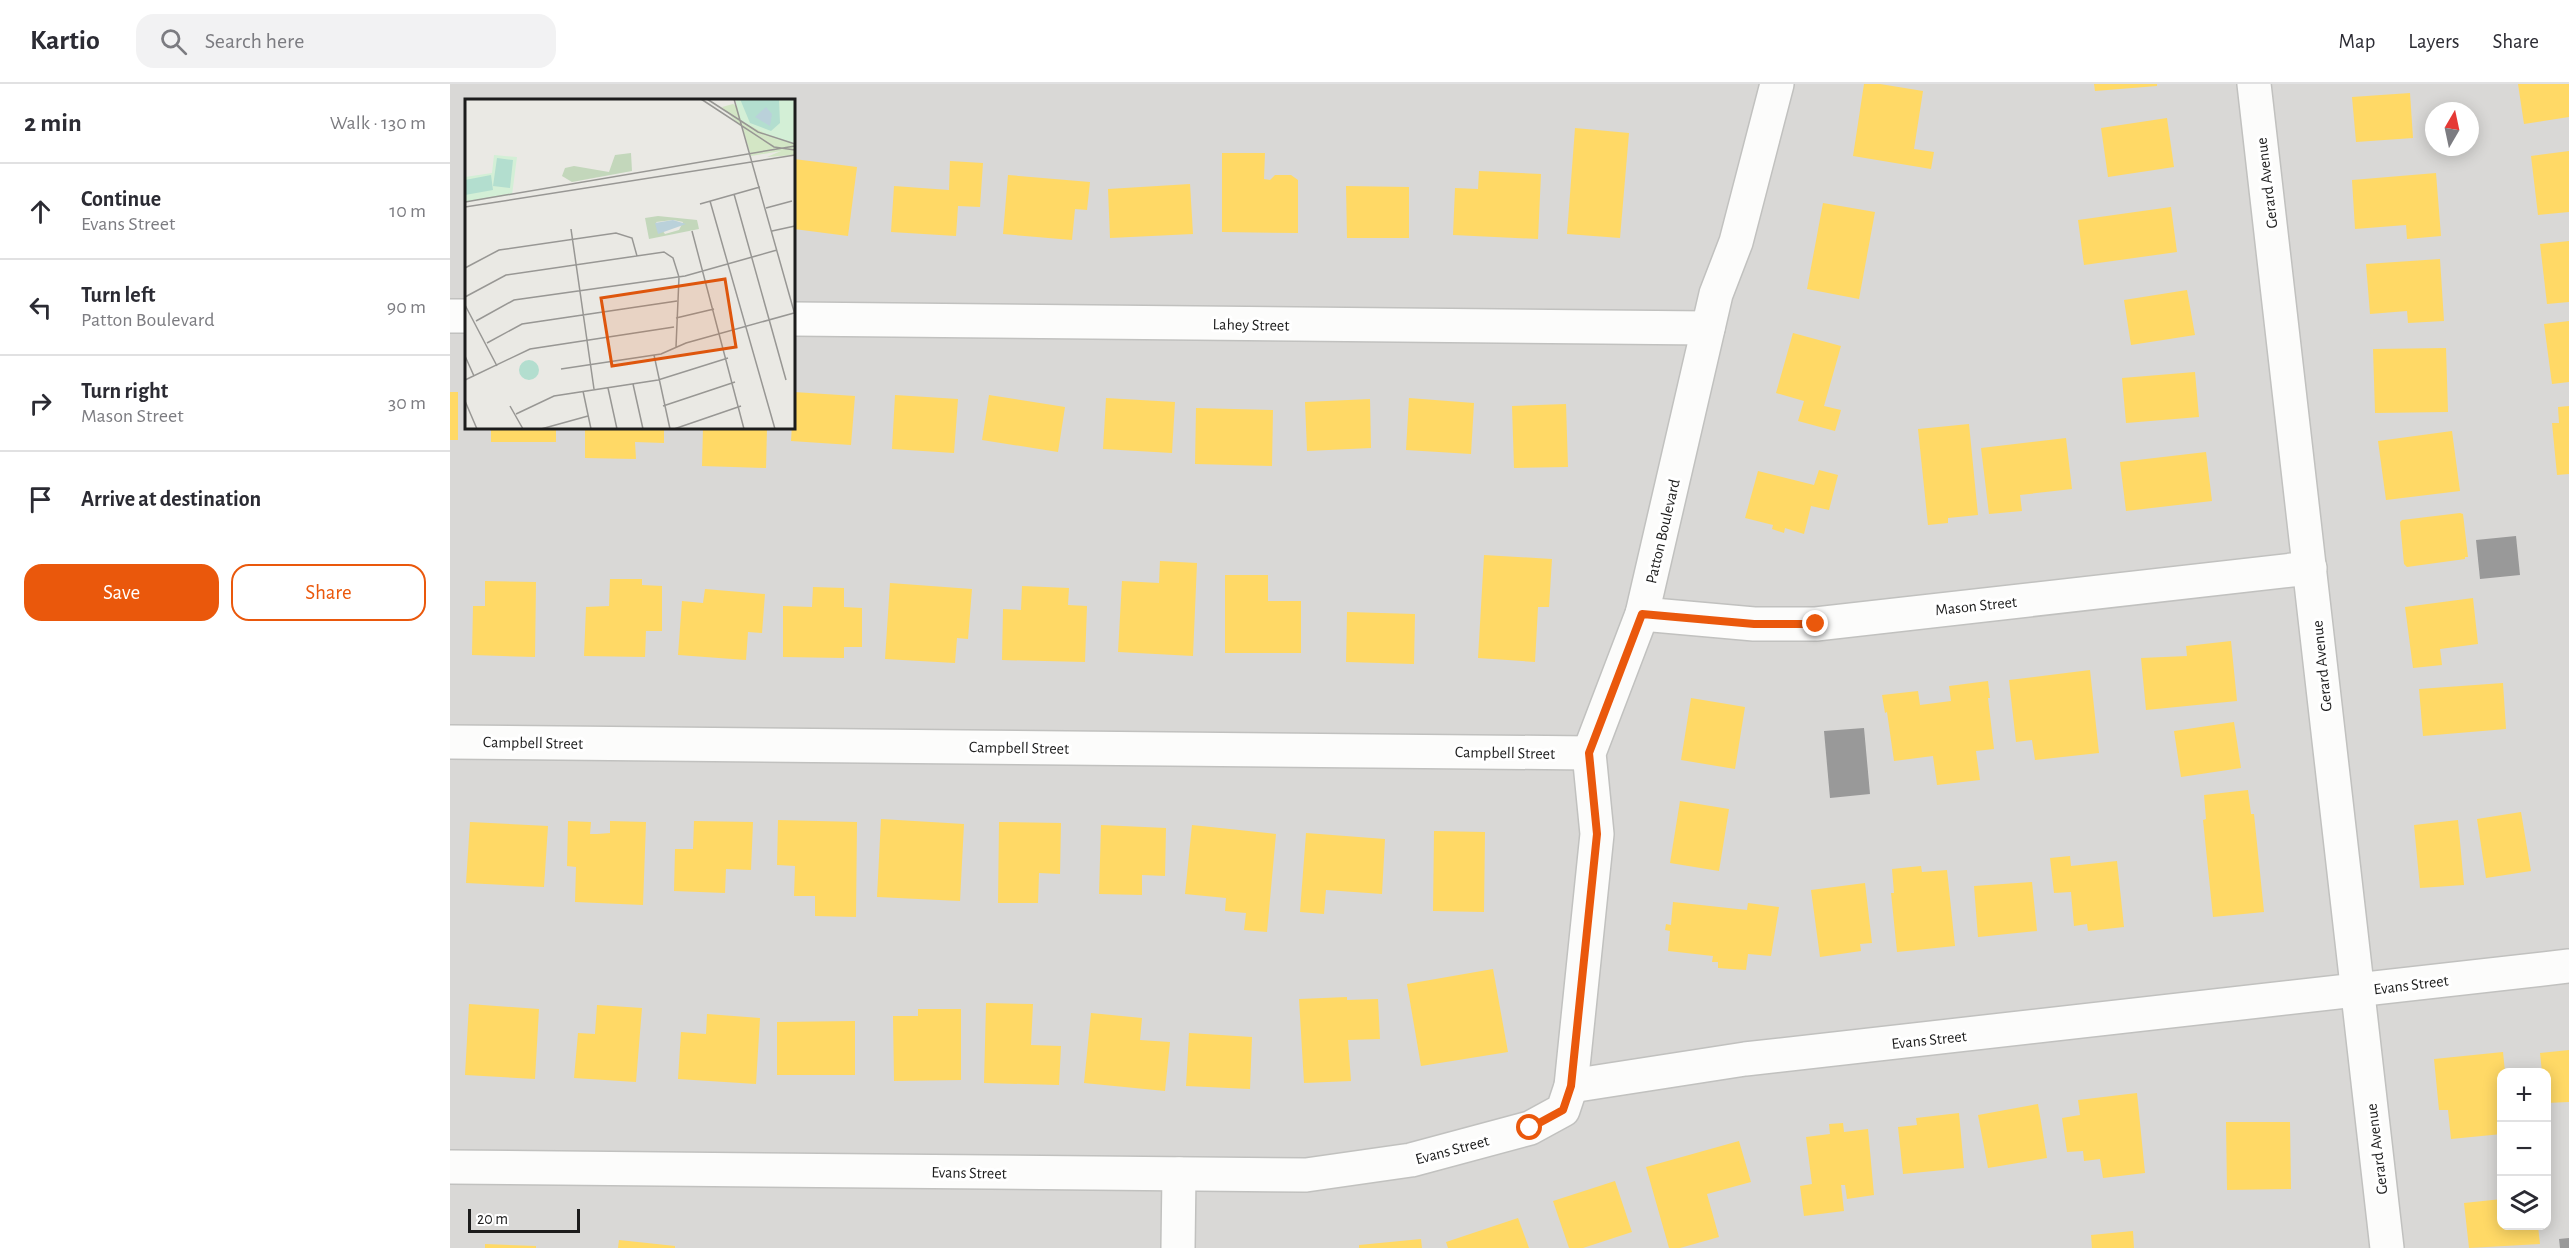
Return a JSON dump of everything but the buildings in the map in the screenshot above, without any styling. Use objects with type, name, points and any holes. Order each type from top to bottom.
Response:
[{"type":"street","name":"Patton Boulevard","points":[[1571,1086],[1597,834],[1589,753],[1642,614],[1716,294],[1736,242],[1777,84]]},
{"type":"street","name":"Gerard Avenue","points":[[2254,84],[2387,1248]]},
{"type":"street","name":"Lahey Street","points":[[795,319],[1708,328]]},
{"type":"street","name":"Mason Street","points":[[1642,614],[1754,624],[1816,624],[2310,567]]},
{"type":"street","name":"Campbell Street","points":[[450,742],[1589,753]]},
{"type":"street","name":"Evans Street","points":[[450,1167],[1306,1174],[1411,1160],[1530,1128],[1563,1110],[1571,1086],[1745,1059],[2569,966]]},
{"type":"street","points":[[1178,1248],[1179,1174]]},
{"type":"shaded area","points":[[450,84],[2569,84],[2569,1248],[450,1248]]},
{"type":"route","points":[[1530,1128],[1563,1110],[1571,1086],[1597,834],[1589,753],[1642,614],[1754,624],[1816,624]]}]
